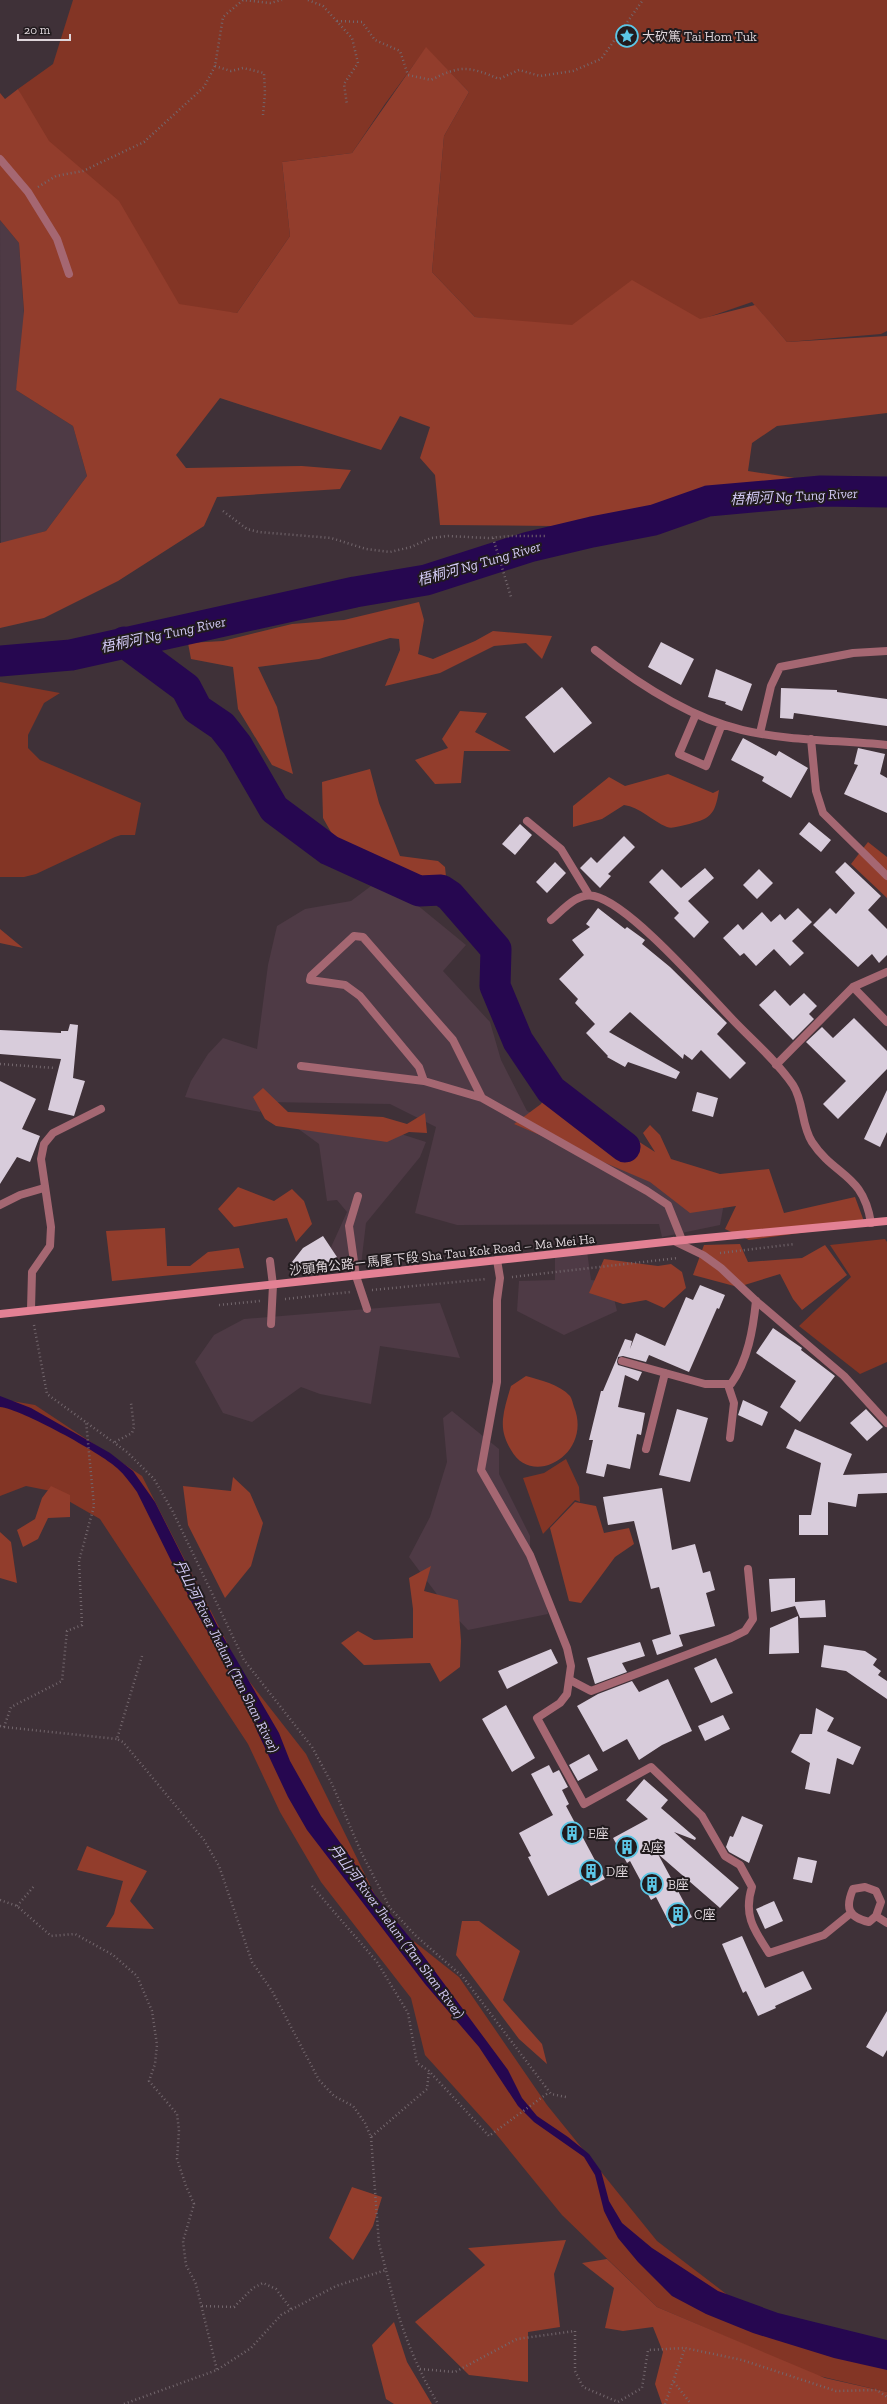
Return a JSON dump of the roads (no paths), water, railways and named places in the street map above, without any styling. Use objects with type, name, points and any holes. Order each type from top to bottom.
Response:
[{"type":"main road","name":"沙頭角公路－馬尾下段 Sha Tau Kok Road – Ma Mei Ha","points":[[0,1314],[31,1309],[356,1276],[678,1240],[887,1221]]},
{"type":"street","points":[[0,159],[28,192],[57,239],[69,274]]},
{"type":"street","points":[[595,650],[636,681],[696,714],[722,724],[760,733],[887,745]]},
{"type":"street","points":[[760,733],[771,686],[780,668],[859,652],[887,651]]},
{"type":"street","points":[[696,714],[679,754],[706,766],[722,724]]},
{"type":"street","points":[[811,739],[816,791],[823,813],[887,876]]},
{"type":"street","points":[[527,821],[561,849],[589,895],[603,900],[621,911],[655,939],[776,1065],[793,1086],[811,1140],[821,1153],[852,1180],[863,1194],[871,1223]]},
{"type":"street","points":[[551,920],[572,901],[589,895]]},
{"type":"street","points":[[424,1081],[419,1067],[360,996],[345,985],[310,980],[311,976],[354,936],[364,937],[453,1040],[482,1098]]},
{"type":"street","points":[[776,1065],[853,987],[887,972]]},
{"type":"street","points":[[853,987],[887,1022]]},
{"type":"street","points":[[301,1066],[424,1081],[482,1098],[647,1191],[668,1205],[678,1240],[704,1255],[721,1268],[756,1301],[844,1376],[887,1423]]},
{"type":"street","points":[[31,1309],[32,1272],[50,1246],[50,1227],[41,1159],[47,1138],[102,1109]]},
{"type":"street","points":[[0,1205],[20,1195],[44,1188]]},
{"type":"street","points":[[358,1196],[349,1226],[356,1276],[367,1309]]},
{"type":"street","points":[[497,1260],[500,1278],[497,1300],[497,1382],[481,1470],[530,1555],[567,1648],[571,1666],[567,1694],[560,1703],[537,1718],[584,1804],[651,1766],[702,1816],[725,1856],[740,1865],[752,1887],[747,1903],[755,1932],[769,1953],[824,1935],[851,1913]]},
{"type":"street","points":[[270,1261],[273,1284],[270,1324]]},
{"type":"street","points":[[622,1361],[709,1385],[728,1385],[732,1382],[744,1359],[753,1332],[756,1301]]},
{"type":"street","points":[[646,1449],[665,1373]]},
{"type":"street","points":[[728,1385],[734,1403],[730,1438]]},
{"type":"street","points":[[570,1680],[591,1691],[731,1638],[745,1631],[753,1619],[748,1569]]},
{"type":"street","points":[[865,1887],[876,1891],[881,1902],[876,1916],[868,1922],[858,1920],[851,1913],[847,1902],[853,1890],[865,1887]]},
{"type":"street","points":[[876,1916],[887,1923]]},
{"type":"water","name":"丹山河 River Jhelum (Tan Shan River)","points":[[0,1396],[31,1408],[110,1453],[133,1471],[155,1502],[221,1633],[279,1733],[290,1761],[321,1816],[375,1895],[411,1939],[508,2070],[522,2098],[537,2116],[568,2137],[589,2154],[601,2171],[609,2201],[622,2223],[652,2248],[718,2291],[778,2313],[887,2340],[887,2370],[834,2358],[753,2333],[706,2314],[672,2296],[638,2262],[618,2238],[609,2221],[604,2211],[595,2175],[584,2157],[534,2122],[518,2106],[479,2047],[425,1984],[307,1830],[288,1797],[257,1731],[246,1700],[196,1611],[137,1492],[120,1471],[95,1452],[42,1423],[25,1415],[0,1407]]},
{"type":"waterway","name":"梧桐河 Ng Tung River","points":[[0,661],[71,655],[355,592],[426,580],[529,547],[592,532],[654,520],[708,501],[821,491],[887,492]]},
{"type":"waterway","points":[[124,642],[186,688],[197,709],[222,726],[237,745],[274,809],[329,850],[419,891],[441,890],[450,896],[496,949],[495,986],[518,1041],[551,1090],[625,1147]]},
{"type":"place","name":"大砍篤 Tai Hom Tuk","points":[[627,36]]},
{"type":"place","name":"E座","points":[[572,1833]]},
{"type":"place","name":"A座","points":[[627,1847]]},
{"type":"place","name":"D座","points":[[591,1871]]},
{"type":"place","name":"B座","points":[[652,1884]]},
{"type":"place","name":"C座","points":[[678,1914]]}]
